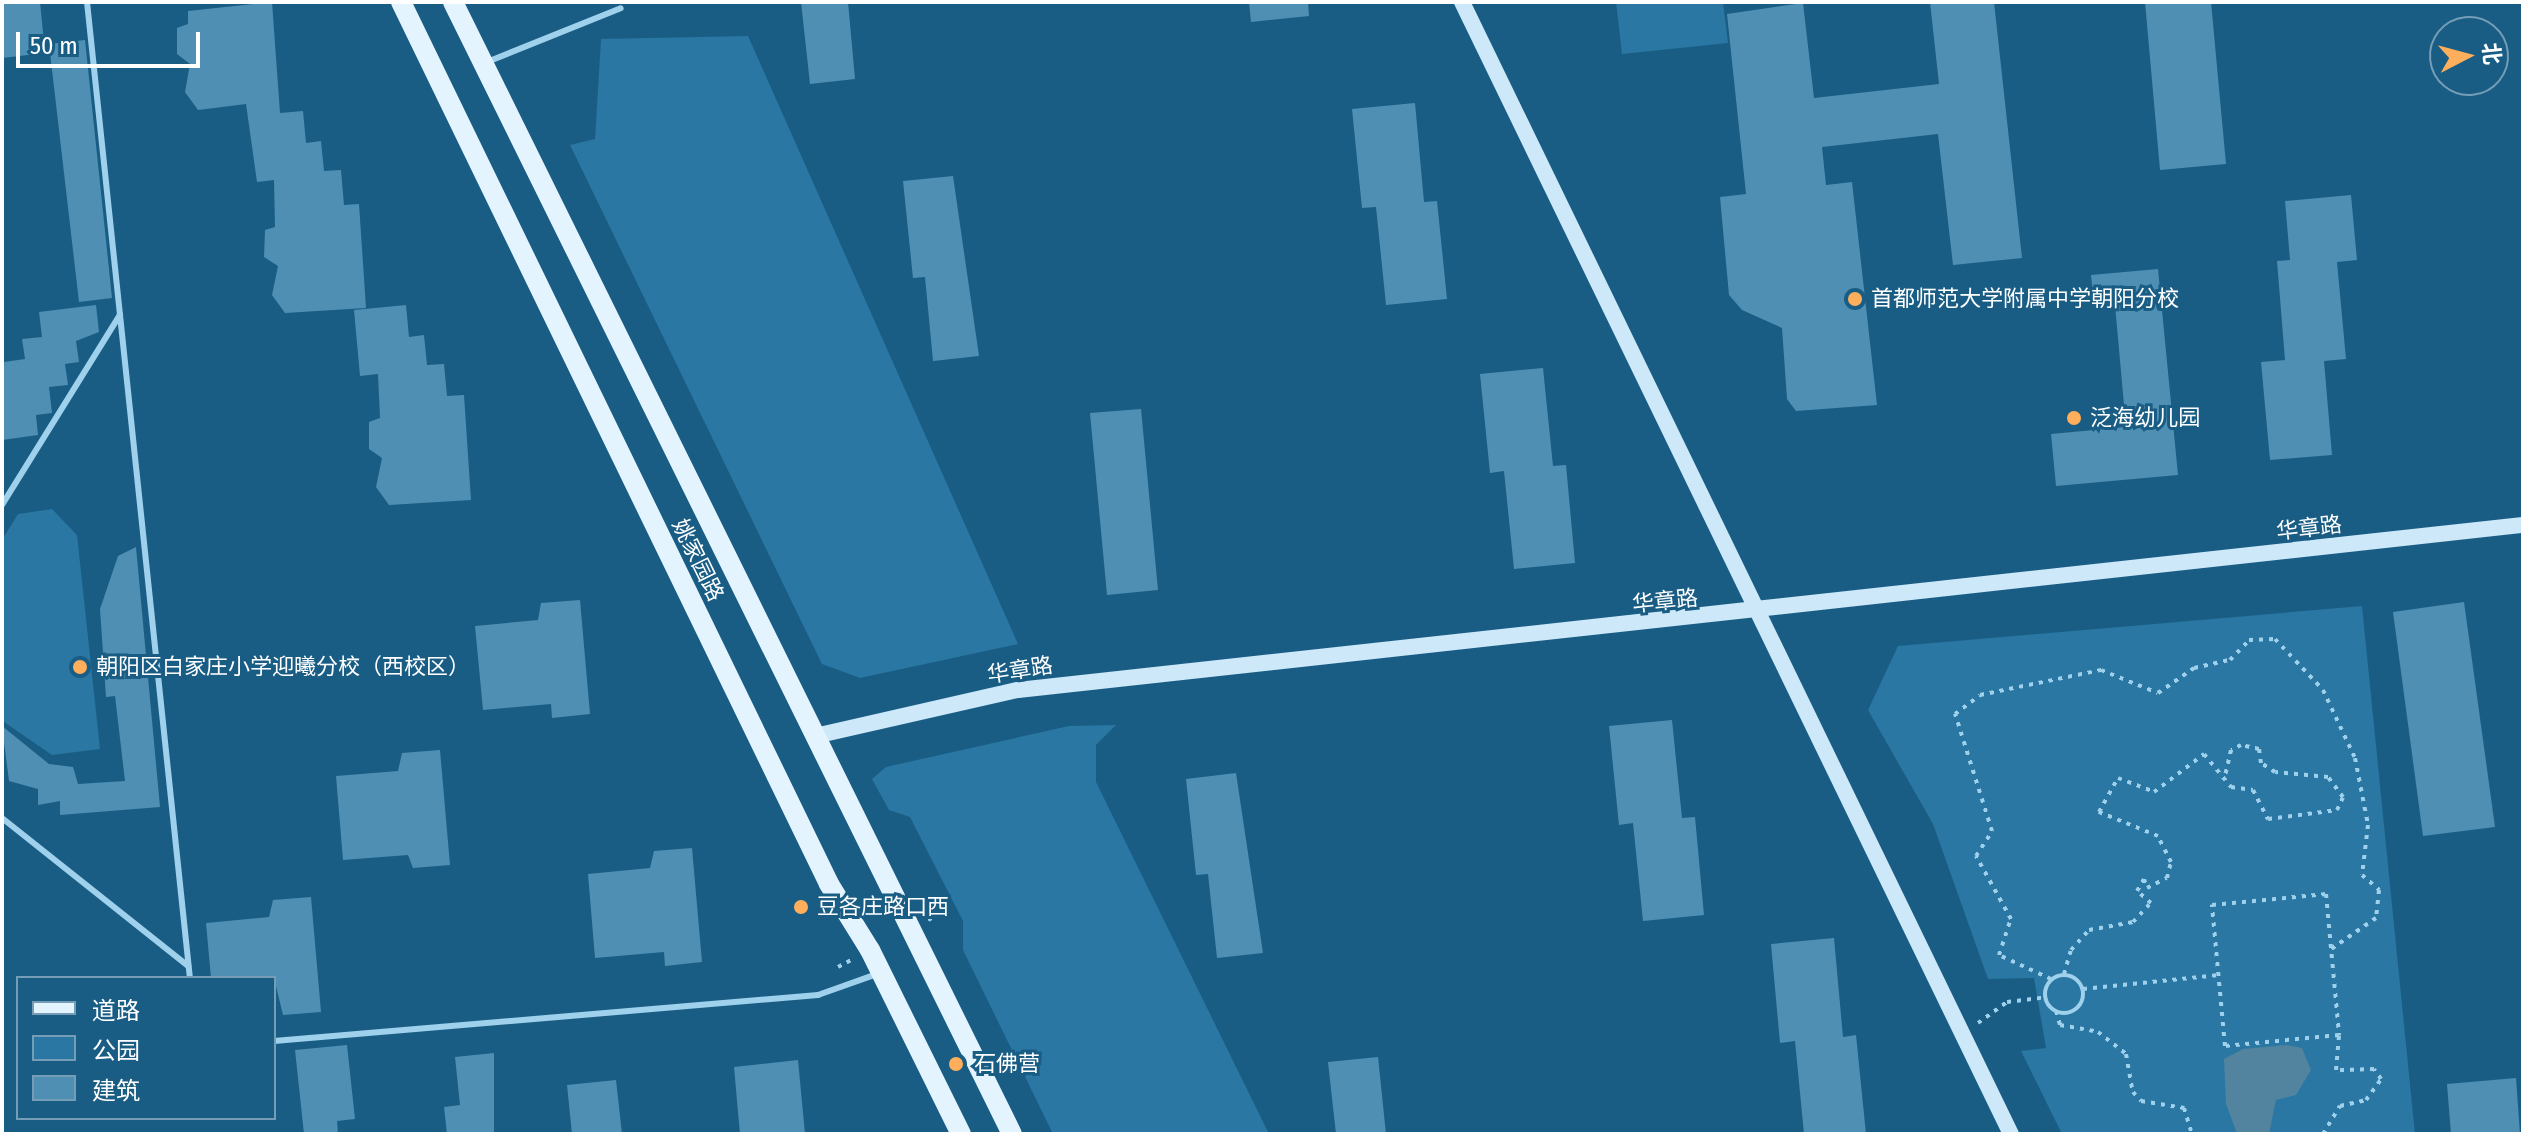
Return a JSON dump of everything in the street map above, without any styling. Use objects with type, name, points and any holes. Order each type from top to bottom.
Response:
[{"type":"main road","name":"姚家园路","points":[[401,2],[829,884],[881,973],[961,1134]]},
{"type":"main road","name":"姚家园路","points":[[453,2],[1012,1134]]},
{"type":"street","points":[[1462,2],[2011,1134]]},
{"type":"street","name":"华章路","points":[[815,736],[1018,690],[1759,613],[2523,525]]},
{"type":"lane","points":[[87,2],[190,976]]},
{"type":"lane","points":[[484,64],[621,8]]},
{"type":"lane","points":[[2,505],[120,315]]},
{"type":"lane","points":[[2,818],[188,966]]},
{"type":"lane","points":[[276,1041],[818,995],[881,973]]},
{"type":"path","points":[[2064,974],[2051,979],[1999,955],[2011,919],[1976,856],[1992,831],[1955,714],[1980,695],[2101,670],[2158,693],[2194,668],[2230,660],[2249,640],[2275,639],[2323,690],[2355,758],[2368,825],[2362,875],[2379,890],[2376,918],[2331,949]]},
{"type":"path","points":[[2064,974],[2071,950],[2089,930],[2133,922],[2151,903],[2137,891],[2144,879],[2147,888],[2167,878],[2171,862],[2158,836],[2099,812],[2118,778],[2154,792],[2204,754],[2231,787],[2253,790],[2268,819],[2337,810],[2343,797],[2328,777],[2275,772],[2261,763],[2259,749],[2241,745],[2231,750],[2225,777]]},
{"type":"path","points":[[2323,1134],[2340,1106],[2366,1100],[2381,1079],[2374,1069],[2336,1070],[2339,1035],[2326,894],[2212,905],[2225,1046],[2339,1035]]},
{"type":"path","points":[[2064,974],[2083,989],[2219,975]]},
{"type":"path","points":[[2045,997],[2051,979]]},
{"type":"path","points":[[2056,1011],[2074,1010],[2083,989]]},
{"type":"path","points":[[1963,1034],[2007,1002],[2045,997]]},
{"type":"path","points":[[2045,997],[2056,1011],[2060,1025],[2098,1032],[2126,1054],[2133,1092],[2141,1101],[2184,1108],[2192,1134]]},
{"type":"green space","points":[[1616,2],[1723,2],[1728,43],[1622,54]]},
{"type":"green space","points":[[748,36],[1018,644],[860,678],[822,664],[570,145],[595,139],[601,39]]},
{"type":"green space","points":[[52,509],[77,535],[100,749],[52,755],[4,722],[2,540],[18,514]]},
{"type":"green space","points":[[2362,606],[2415,1134],[2062,1134],[2021,1051],[2046,1048],[2034,978],[1988,979],[1933,824],[1868,710],[1898,646]]},
{"type":"green space","points":[[1116,725],[1096,745],[1096,782],[1269,1134],[1053,1134],[963,950],[963,921],[910,817],[889,810],[872,779],[886,767],[1069,726]]},
{"type":"shaded area","points":[[2287,1045],[2302,1048],[2311,1070],[2296,1095],[2276,1100],[2269,1134],[2237,1134],[2226,1104],[2224,1059],[2243,1049]]},
{"type":"building","points":[[2,2],[40,2],[45,53],[2,58]]},
{"type":"building","points":[[272,2],[280,113],[303,111],[306,143],[321,141],[324,171],[341,170],[344,205],[359,204],[366,308],[285,313],[272,295],[278,266],[264,257],[265,230],[275,227],[274,180],[257,182],[246,104],[198,110],[185,92],[190,64],[177,54],[177,28],[188,24],[188,11]]},
{"type":"building","points":[[801,2],[848,2],[855,79],[810,84]]},
{"type":"building","points":[[1249,2],[1308,2],[1309,16],[1251,22]]},
{"type":"building","points":[[1930,2],[1994,2],[2022,258],[1953,265],[1938,134],[1822,147],[1826,185],[1852,182],[1877,405],[1796,411],[1787,399],[1782,328],[1742,310],[1729,295],[1720,197],[1746,194],[1727,14],[1803,3],[1814,98],[1939,84]]},
{"type":"building","points":[[2145,2],[2211,2],[2226,164],[2160,170]]},
{"type":"building","points":[[85,40],[112,298],[79,302],[49,44]]},
{"type":"building","points":[[1415,103],[1424,202],[1437,201],[1447,299],[1386,305],[1376,207],[1362,208],[1352,109]]},
{"type":"building","points":[[953,176],[979,356],[933,361],[925,277],[913,278],[903,181]]},
{"type":"building","points":[[2351,195],[2357,260],[2337,262],[2346,359],[2324,361],[2332,455],[2270,460],[2261,362],[2285,360],[2277,261],[2290,260],[2285,201]]},
{"type":"building","points":[[2158,269],[2178,475],[2056,486],[2051,434],[2126,427],[2115,305],[2094,307],[2091,275]]},
{"type":"building","points":[[96,305],[99,332],[76,341],[79,362],[65,364],[68,385],[49,387],[52,413],[36,415],[38,435],[2,440],[4,362],[25,359],[22,339],[42,337],[39,312]]},
{"type":"building","points":[[406,305],[409,337],[424,335],[427,365],[444,364],[447,396],[464,395],[471,500],[389,505],[376,487],[382,458],[369,449],[369,422],[380,418],[378,374],[360,376],[354,310]]},
{"type":"building","points":[[1543,368],[1553,466],[1566,465],[1575,563],[1514,569],[1504,471],[1490,473],[1480,374]]},
{"type":"building","points":[[1141,409],[1158,590],[1107,595],[1090,413]]},
{"type":"building","points":[[136,547],[160,807],[60,815],[60,801],[38,805],[38,789],[9,781],[2,726],[49,764],[73,767],[78,784],[125,781],[115,696],[106,697],[100,609],[118,556]]},
{"type":"building","points":[[580,600],[590,714],[552,718],[551,704],[483,710],[475,626],[538,620],[541,603]]},
{"type":"building","points":[[2464,602],[2495,827],[2423,836],[2393,612]]},
{"type":"building","points":[[1672,720],[1682,818],[1695,817],[1704,915],[1643,921],[1633,823],[1619,825],[1609,726]]},
{"type":"building","points":[[440,750],[450,865],[413,868],[408,855],[343,860],[336,776],[398,771],[402,753]]},
{"type":"building","points":[[1236,773],[1263,953],[1217,958],[1208,874],[1196,875],[1186,779]]},
{"type":"building","points":[[692,848],[702,962],[665,966],[664,952],[595,958],[588,874],[650,868],[654,851]]},
{"type":"building","points":[[311,897],[321,1012],[283,1015],[276,976],[211,976],[206,923],[269,917],[273,900]]},
{"type":"building","points":[[1834,938],[1843,1037],[1856,1035],[1866,1134],[1804,1134],[1795,1041],[1780,1043],[1771,944]]},
{"type":"building","points":[[347,1045],[355,1119],[337,1121],[338,1134],[304,1134],[295,1050]]},
{"type":"building","points":[[494,1053],[494,1134],[447,1134],[444,1107],[460,1105],[455,1057]]},
{"type":"building","points":[[1378,1057],[1386,1134],[1336,1134],[1328,1062]]},
{"type":"building","points":[[798,1060],[805,1134],[740,1134],[734,1067]]},
{"type":"building","points":[[2516,1078],[2520,1134],[2451,1134],[2447,1084]]},
{"type":"building","points":[[616,1080],[622,1134],[572,1134],[567,1085]]},
{"type":"place","name":"首都师范大学附属中学朝阳分校","points":[[1855,299]]},
{"type":"place","name":"泛海幼儿园","points":[[2074,418]]},
{"type":"place","name":"朝阳区白家庄小学迎曦分校（西校区）","points":[[80,667]]},
{"type":"place","name":"豆各庄路口西","points":[[801,907]]},
{"type":"place","name":"石佛营","points":[[956,1064]]}]
